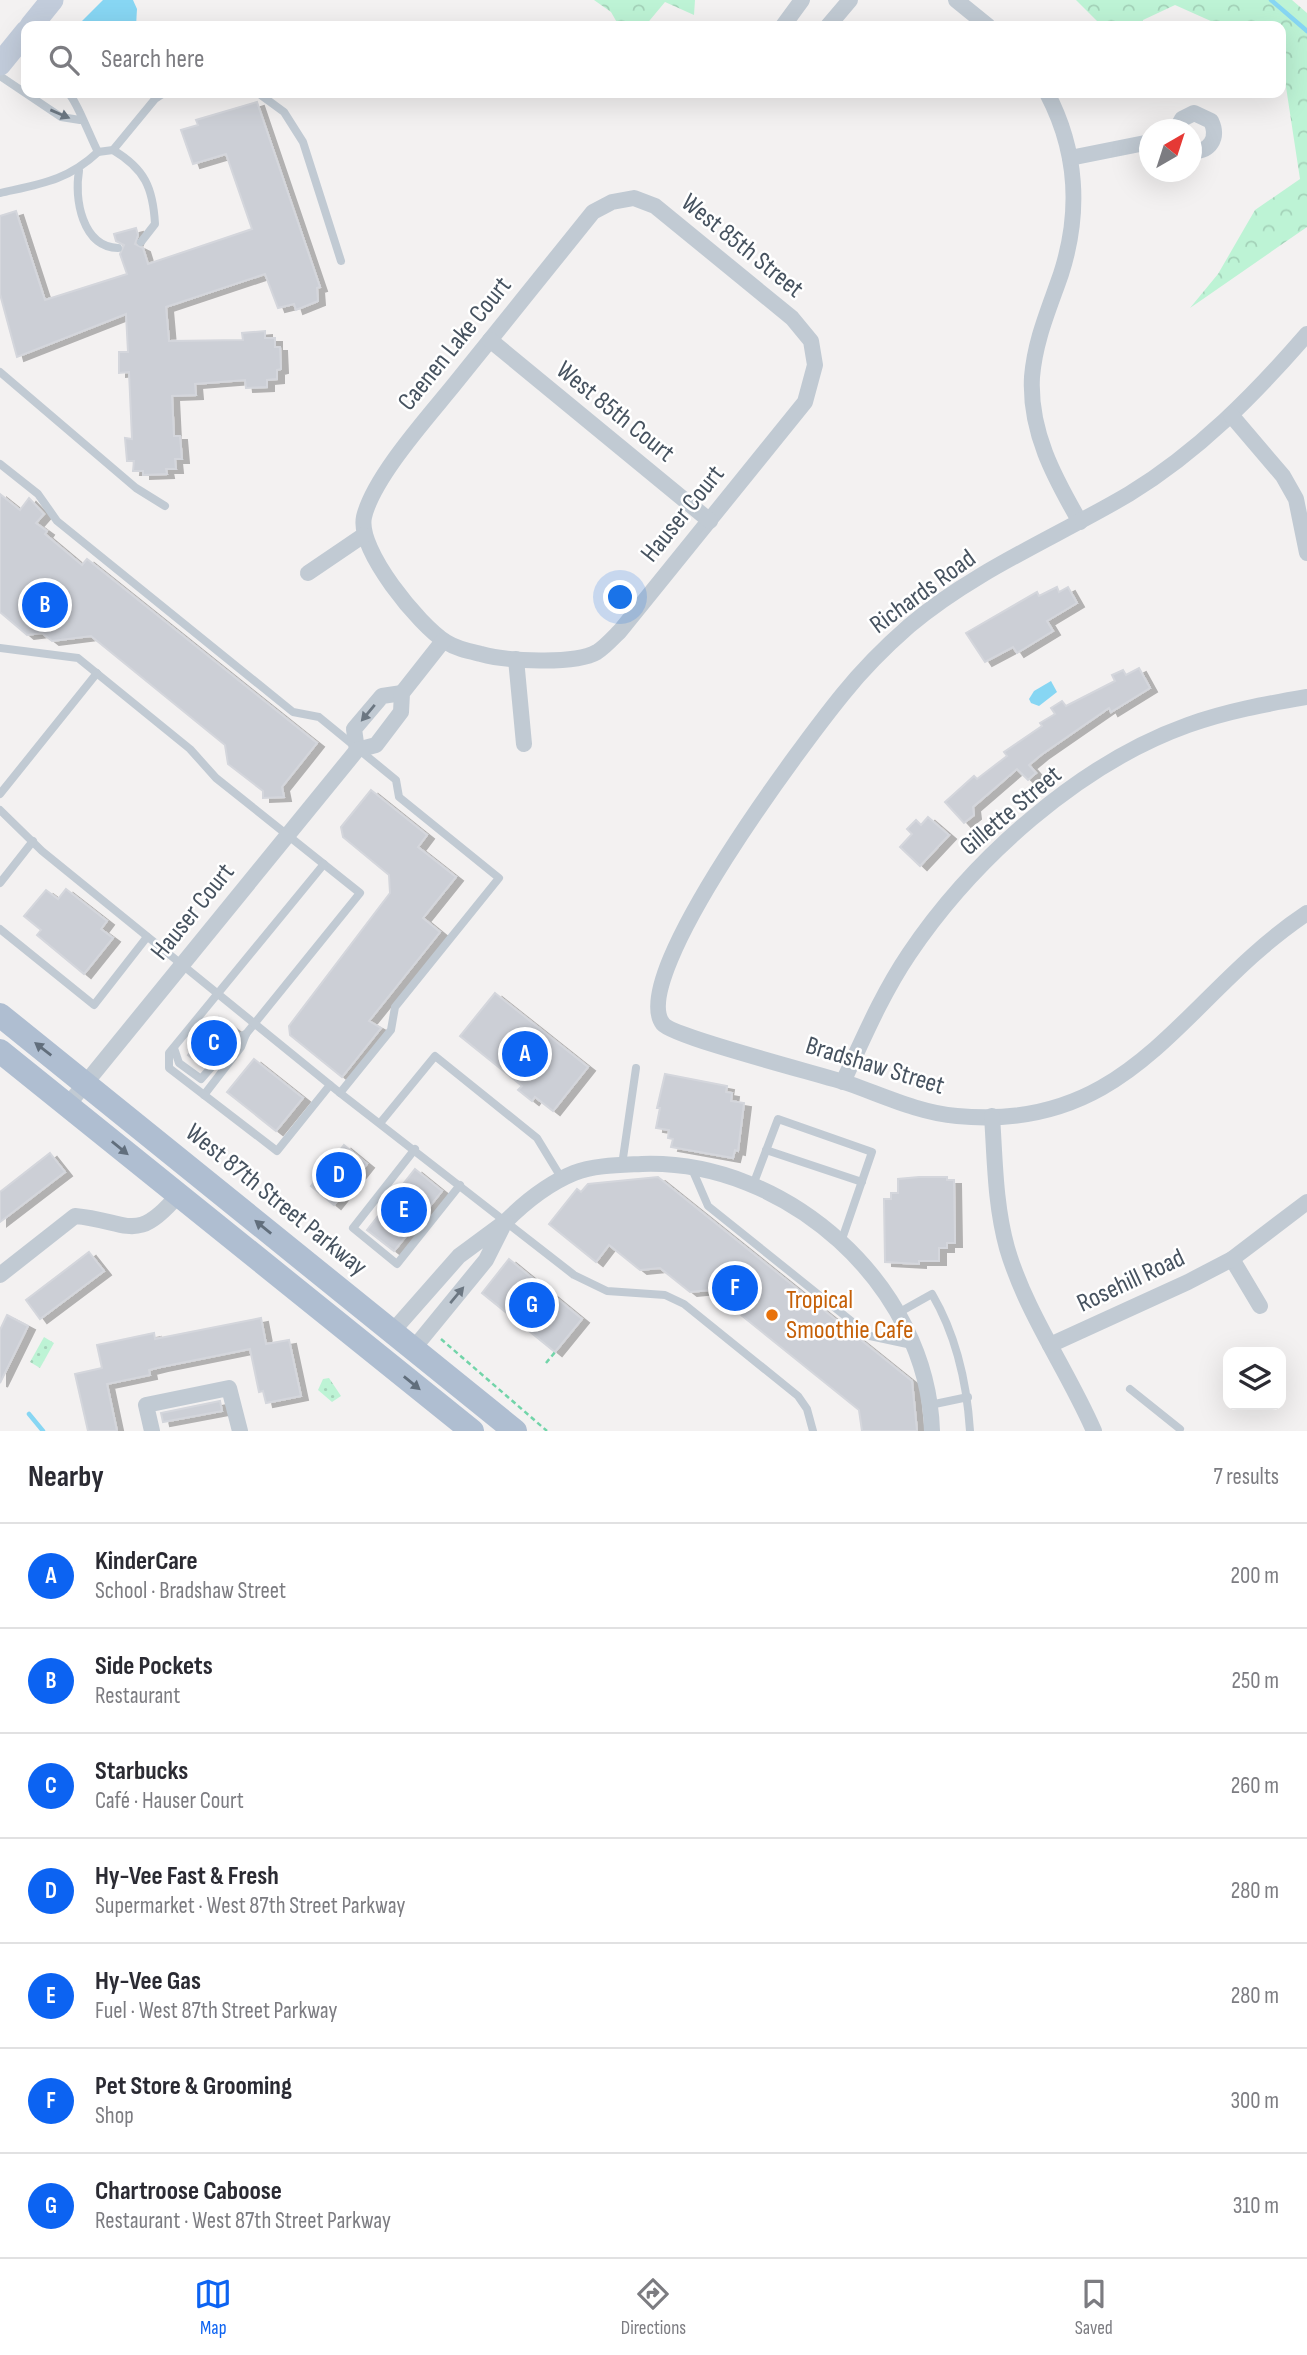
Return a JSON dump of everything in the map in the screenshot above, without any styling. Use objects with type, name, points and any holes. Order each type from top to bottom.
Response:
[{"type":"main road","points":[[35,21],[52,0]]},
{"type":"main road","name":"West 87th Street Parkway","points":[[0,1015],[515,1431]]},
{"type":"main road","points":[[0,1051],[472,1431]]},
{"type":"main road","points":[[266,1265],[283,1264],[379,1342],[414,1348]]},
{"type":"street","points":[[787,21],[802,0]]},
{"type":"street","points":[[832,21],[850,0]]},
{"type":"street","points":[[956,0],[982,21]]},
{"type":"street","points":[[1048,98],[1062,125],[1075,190],[1071,238],[1040,332],[1032,379],[1033,408],[1041,442],[1053,474],[1080,522]]},
{"type":"street","points":[[1182,119],[1194,113],[1211,121],[1215,133],[1211,145],[1202,150]]},
{"type":"street","points":[[1070,158],[1139,144]]},
{"type":"street","name":"West 85th Street","points":[[612,202],[634,198],[654,206],[792,318],[811,341],[815,365]]},
{"type":"street","name":"Caenen Lake Court","points":[[364,535],[363,520],[368,503],[393,464],[593,212],[612,202]]},
{"type":"street","name":"Richards Road","points":[[660,1021],[657,1000],[677,946],[705,888],[733,844],[843,694],[875,658],[912,624],[961,589],[1080,522],[1169,467],[1231,415],[1307,334]]},
{"type":"street","name":"West 85th Court","points":[[490,340],[710,521]]},
{"type":"street","name":"Hauser Court","points":[[67,1106],[357,750],[376,745],[401,712],[402,693],[443,641],[471,652],[516,659],[584,657],[597,652],[620,631],[805,402],[815,365]]},
{"type":"street","points":[[1231,415],[1283,477],[1296,499],[1307,553]]},
{"type":"street","points":[[308,573],[364,535],[394,590],[407,607],[443,641]]},
{"type":"street","points":[[516,659],[524,744]]},
{"type":"street","name":"Hauser Court","points":[[357,750],[354,729],[382,696],[402,693]]},
{"type":"street","name":"Gillette Street","points":[[843,1082],[878,1008],[936,916],[968,879],[1048,806],[1132,751],[1186,725],[1232,710],[1307,697]]},
{"type":"street","name":"Bradshaw Street","points":[[660,1021],[670,1031],[843,1082],[926,1110],[957,1116],[1046,1111],[1079,1099],[1115,1081],[1148,1058],[1264,946],[1307,913]]},
{"type":"street","points":[[992,1116],[998,1204],[1007,1248],[1022,1290],[1094,1431]]},
{"type":"street","points":[[392,1332],[459,1256],[505,1223],[536,1194],[562,1179],[586,1170],[622,1165],[658,1164],[692,1168],[753,1185],[826,1228],[864,1264],[898,1313],[912,1345],[930,1405],[932,1431]]},
{"type":"street","points":[[0,1275],[75,1216],[138,1227],[151,1222],[178,1195]]},
{"type":"street","name":"Rosehill Road","points":[[1049,1345],[1188,1282],[1232,1259],[1307,1202]]},
{"type":"street","points":[[414,1348],[486,1260],[505,1223]]},
{"type":"street","points":[[1232,1259],[1259,1306]]},
{"type":"street","points":[[152,1431],[146,1405],[229,1388],[240,1431]]},
{"type":"lane","points":[[0,76],[21,90]]},
{"type":"lane","points":[[33,98],[61,117],[80,120]]},
{"type":"lane","points":[[75,98],[80,120],[98,152]]},
{"type":"lane","points":[[0,193],[60,180],[79,171],[98,152],[113,150],[156,98]]},
{"type":"lane","points":[[265,98],[284,112],[303,142],[341,261]]},
{"type":"lane","points":[[113,150],[140,172],[153,194],[155,224],[141,242]]},
{"type":"lane","points":[[79,171],[76,188],[78,206],[88,228],[101,242],[118,248]]},
{"type":"lane","points":[[0,372],[136,488],[165,506]]},
{"type":"lane","points":[[0,464],[38,494],[57,522],[282,704],[293,712],[319,718],[396,780],[399,797],[499,878],[395,1007],[391,1030],[340,1093]]},
{"type":"lane","points":[[0,648],[78,658],[190,749],[216,778],[360,893],[246,1034],[241,1047],[204,1095]]},
{"type":"lane","points":[[0,794],[97,674]]},
{"type":"lane","points":[[0,810],[33,841],[218,995],[573,1275],[607,1291],[665,1295],[684,1304],[798,1395],[807,1409],[813,1431]]},
{"type":"lane","points":[[0,883],[33,841]]},
{"type":"lane","points":[[324,864],[169,1054],[169,1068],[277,1152],[330,1085]]},
{"type":"lane","points":[[0,929],[94,1005],[147,936]]},
{"type":"lane","points":[[174,1048],[179,1063],[201,1079],[237,1038],[246,1034]]},
{"type":"lane","points":[[381,1122],[435,1056],[537,1138],[562,1179]]},
{"type":"lane","points":[[622,1165],[636,1068]]},
{"type":"lane","points":[[753,1185],[778,1119],[872,1152],[841,1242]]},
{"type":"lane","points":[[415,1149],[353,1228],[397,1264],[460,1185]]},
{"type":"lane","points":[[766,1150],[862,1182]]},
{"type":"lane","points":[[692,1168],[708,1206],[870,1336],[912,1345]]},
{"type":"lane","points":[[898,1313],[932,1294],[942,1311],[966,1384],[970,1431]]},
{"type":"lane","points":[[1130,1389],[1181,1430]]},
{"type":"lane","points":[[930,1405],[968,1397]]},
{"type":"path","points":[[441,1339],[547,1431]]},
{"type":"path","points":[[546,1363],[556,1351]]},
{"type":"green space","points":[[594,0],[695,0],[694,15],[665,2],[649,21],[616,21],[611,12]]},
{"type":"green space","points":[[1076,0],[1292,0],[1307,13],[1307,227],[1190,308],[1218,274],[1255,210],[1300,179],[1286,87],[1286,21],[1211,21],[1175,5],[1143,21],[1097,21]]},
{"type":"green space","points":[[44,1337],[54,1343],[40,1368],[30,1362]]},
{"type":"green space","points":[[329,1378],[341,1396],[332,1402],[318,1390],[323,1379]]},
{"type":"water","points":[[103,0],[133,0],[137,9],[136,21],[82,21]]},
{"type":"water","points":[[1051,681],[1057,692],[1039,706],[1031,703],[1029,699],[1034,691]]},
{"type":"building","points":[[257,102],[320,287],[317,288],[318,301],[296,310],[294,304],[278,308],[265,274],[166,307],[169,341],[243,340],[242,333],[265,331],[265,338],[275,338],[275,347],[280,347],[281,369],[277,370],[277,379],[267,380],[267,387],[246,388],[245,380],[195,384],[196,395],[172,396],[174,436],[180,436],[182,459],[175,459],[176,469],[166,469],[167,474],[143,475],[143,471],[133,471],[134,461],[127,461],[125,438],[132,439],[129,372],[119,373],[119,352],[128,352],[126,314],[17,357],[0,294],[0,216],[16,211],[45,300],[127,274],[120,254],[124,245],[116,241],[114,234],[136,228],[138,235],[135,244],[143,248],[148,264],[252,229],[226,154],[193,164],[181,130],[198,125],[196,120]]},
{"type":"building","points":[[0,494],[20,510],[29,498],[44,514],[36,523],[47,531],[45,534],[82,565],[87,559],[317,743],[282,787],[284,797],[263,798],[263,791],[228,764],[225,745],[91,636],[52,641],[42,633],[27,635],[0,612]]},
{"type":"building","points":[[1057,587],[1059,592],[1068,587],[1077,603],[1047,621],[1053,631],[1017,653],[1013,647],[985,662],[966,633],[1037,592],[1039,596]]},
{"type":"building","points":[[1139,668],[1150,688],[1111,712],[1109,708],[1041,755],[1029,765],[1036,773],[1028,780],[1017,769],[973,807],[974,815],[964,823],[945,802],[974,776],[977,779],[1007,756],[1004,752],[1042,726],[1040,723],[1055,714],[1051,708],[1062,701],[1066,706],[1115,681],[1112,675],[1123,670],[1126,675]]},
{"type":"building","points":[[371,790],[427,835],[418,847],[456,877],[423,918],[440,932],[369,1021],[381,1028],[342,1077],[290,1035],[289,1026],[390,893],[389,875],[343,837],[341,827]]},
{"type":"building","points":[[928,817],[949,835],[920,866],[900,847],[912,834],[907,829],[916,820],[921,825]]},
{"type":"building","points":[[66,889],[107,921],[101,929],[113,938],[84,974],[37,935],[41,930],[24,916],[46,890],[58,899]]},
{"type":"building","points":[[495,993],[588,1067],[553,1111],[535,1097],[532,1101],[518,1090],[522,1086],[460,1036]]},
{"type":"building","points":[[219,1017],[236,1030],[203,1067],[188,1055],[199,1042],[195,1040],[207,1025],[210,1028]]},
{"type":"building","points":[[254,1059],[303,1098],[276,1131],[227,1092]]},
{"type":"building","points":[[665,1074],[727,1086],[726,1092],[732,1093],[731,1101],[744,1103],[738,1151],[735,1150],[733,1158],[671,1147],[673,1139],[668,1138],[669,1130],[656,1128],[660,1108],[657,1108]]},
{"type":"building","points":[[344,1145],[367,1164],[334,1205],[311,1186]]},
{"type":"building","points":[[50,1153],[65,1172],[0,1222],[0,1192]]},
{"type":"building","points":[[415,1169],[442,1191],[394,1251],[367,1230]]},
{"type":"building","points":[[658,1177],[912,1381],[917,1431],[862,1431],[859,1410],[710,1290],[690,1292],[660,1268],[640,1270],[609,1245],[596,1262],[549,1224],[577,1189],[581,1192],[588,1184]]},
{"type":"building","points":[[947,1177],[947,1180],[954,1180],[955,1243],[947,1243],[947,1248],[939,1248],[939,1261],[919,1261],[919,1264],[885,1262],[884,1199],[891,1199],[891,1193],[898,1193],[898,1179]]},
{"type":"building","points":[[89,1252],[104,1271],[40,1319],[26,1300]]},
{"type":"building","points":[[509,1259],[582,1319],[555,1352],[482,1293]]},
{"type":"building","points":[[7,1315],[28,1326],[0,1383],[0,1330]]},
{"type":"building","points":[[261,1318],[266,1344],[289,1340],[301,1396],[266,1403],[263,1391],[259,1392],[250,1349],[161,1367],[149,1370],[150,1375],[107,1384],[117,1431],[88,1431],[75,1374],[102,1368],[97,1345],[154,1333],[155,1339]]},
{"type":"building","points":[[220,1401],[222,1411],[163,1422],[161,1413]]},
{"type":"waterway","points":[[1271,0],[1307,31]]},
{"type":"waterway","points":[[29,1414],[43,1431]]},
{"type":"place","name":"Side Pockets","points":[[45,605]]},
{"type":"place","name":"Starbucks","points":[[214,1043]]},
{"type":"place","name":"KinderCare","points":[[525,1054]]},
{"type":"place","name":"Hy-Vee Fast & Fresh","points":[[339,1175]]},
{"type":"place","name":"Hy-Vee Gas","points":[[404,1210]]},
{"type":"place","name":"Pet Store & Grooming","points":[[735,1288]]},
{"type":"place","name":"Chartroose Caboose","points":[[532,1305]]},
{"type":"place","name":"Tropical Smoothie Cafe","points":[[772,1315]]}]
